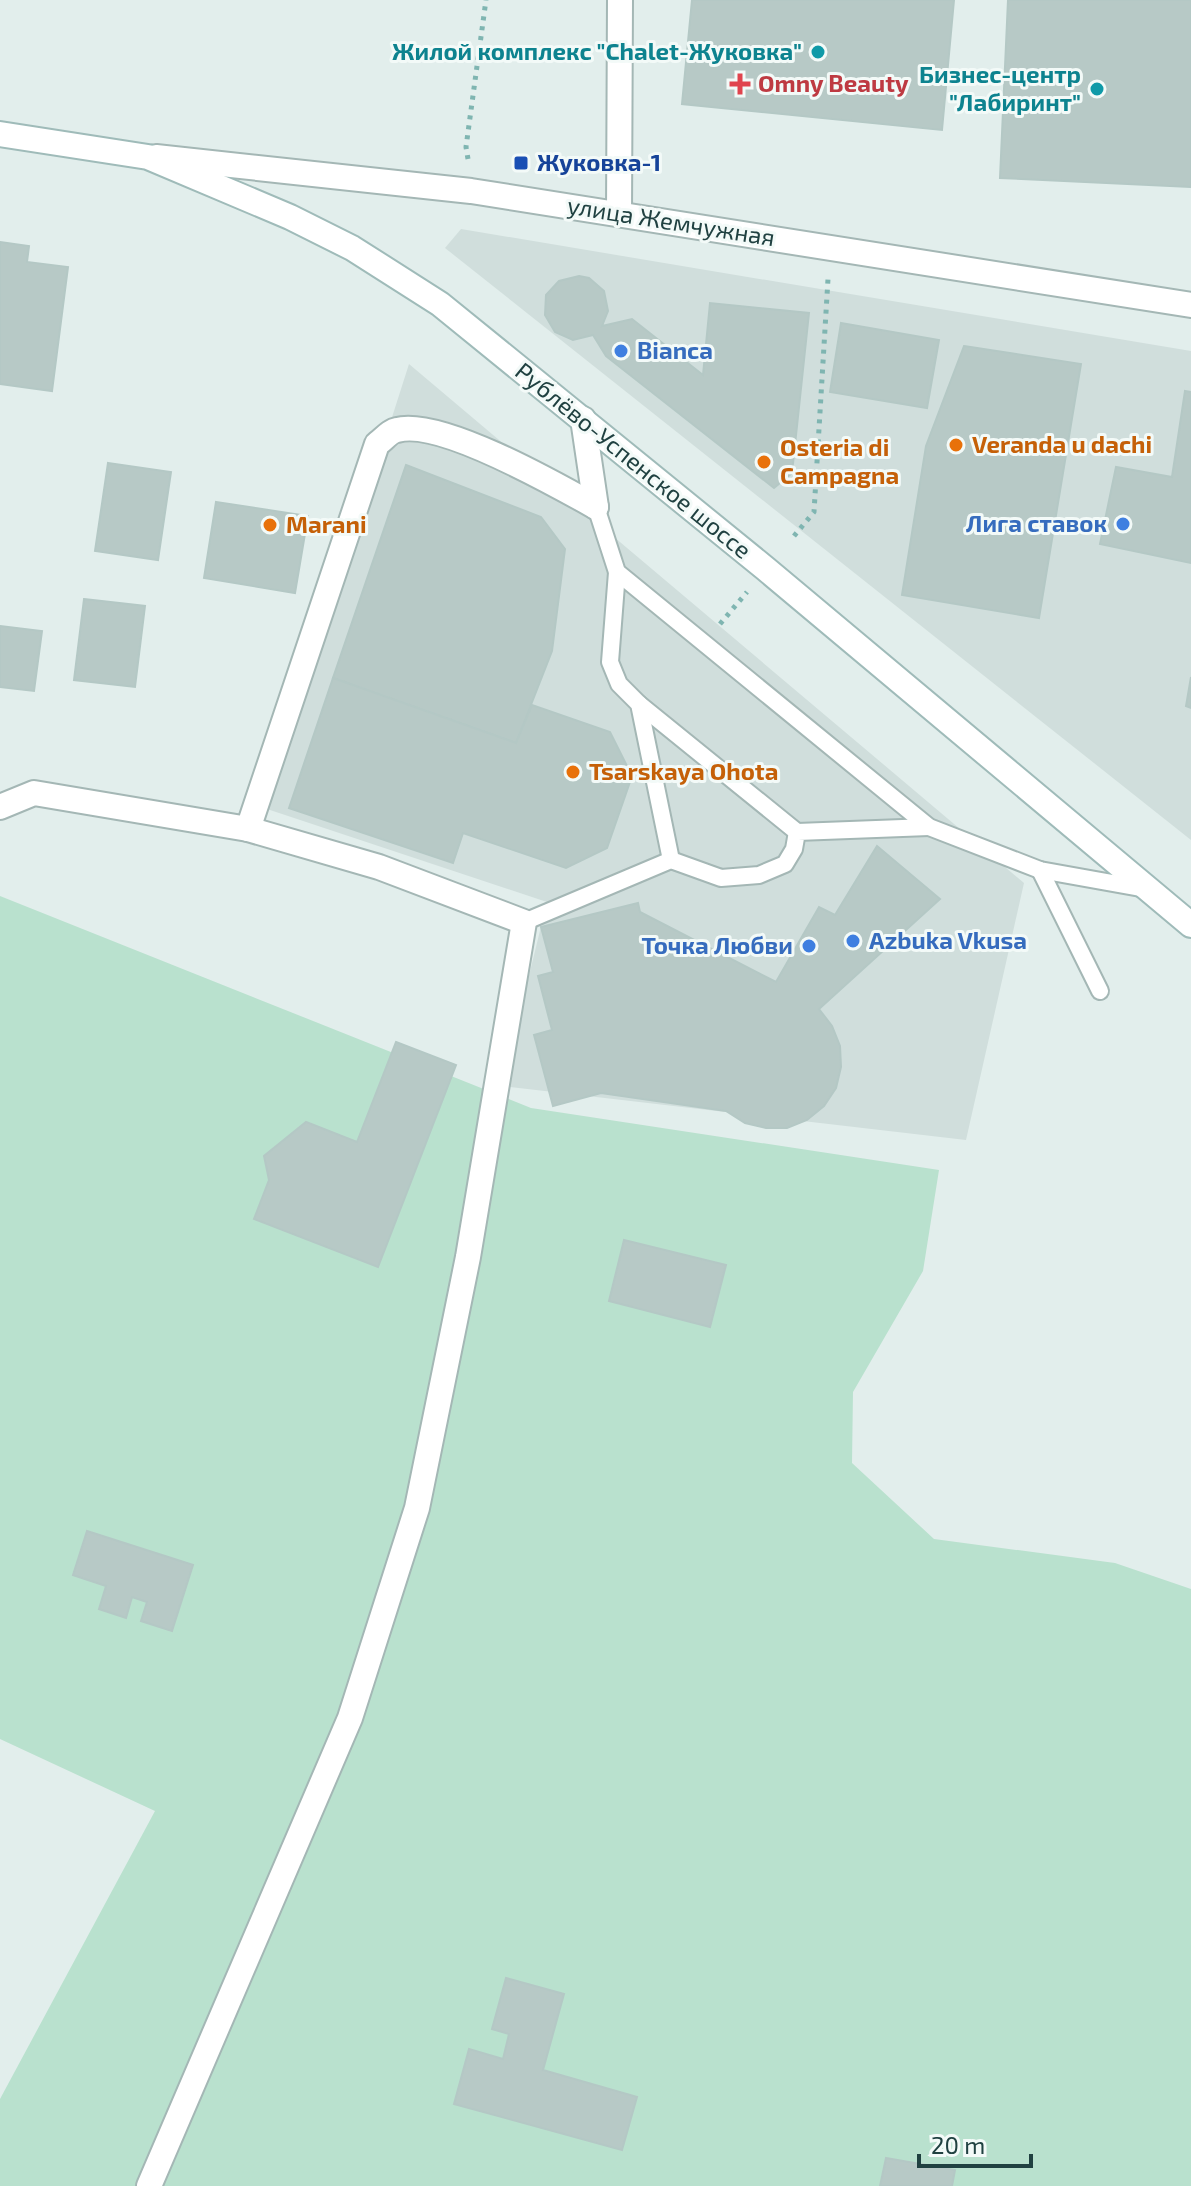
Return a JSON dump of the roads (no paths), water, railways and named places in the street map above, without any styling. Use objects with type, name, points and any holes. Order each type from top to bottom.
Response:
[{"type":"street","points":[[619,214],[620,0]]},
{"type":"street","name":"Рублёво-Успенское шоссе","points":[[0,134],[148,157],[290,217],[352,248],[440,304],[583,419],[1191,925]]},
{"type":"street","name":"улица Жемчужная","points":[[148,157],[471,191],[1191,305]]},
{"type":"street","points":[[583,419],[596,507]]},
{"type":"street","points":[[248,829],[377,444],[396,430],[422,429],[503,456],[596,507]]},
{"type":"street","points":[[0,807],[34,793],[248,829],[379,867],[524,922],[468,1257],[417,1508],[350,1718],[149,2186]]},
{"type":"lane","points":[[596,507],[617,572],[610,662],[619,684],[639,704],[797,832],[929,827]]},
{"type":"lane","points":[[617,572],[929,827],[1040,870],[1148,889]]},
{"type":"lane","points":[[639,704],[671,860]]},
{"type":"lane","points":[[524,922],[671,860],[721,878],[759,875],[785,864],[794,849],[797,832]]},
{"type":"lane","points":[[1040,870],[1100,991]]},
{"type":"place","name":"Жилой комплекс \"Chalet-Жуковка\"","points":[[818,52]]},
{"type":"place","name":"Omny Beauty","points":[[740,84]]},
{"type":"place","name":"Бизнес-центр \"Лабиринт\"","points":[[1097,89]]},
{"type":"place","name":"Жуковка-1","points":[[521,163]]},
{"type":"place","name":"Bianca","points":[[621,351]]},
{"type":"place","name":"Veranda u dachi","points":[[956,445]]},
{"type":"place","name":"Osteria di Campagna","points":[[764,462]]},
{"type":"place","name":"Лига ставок","points":[[1123,524]]},
{"type":"place","name":"Marani","points":[[270,525]]},
{"type":"place","name":"Tsarskaya Ohota","points":[[573,772]]},
{"type":"place","name":"Azbuka Vkusa","points":[[853,941]]},
{"type":"place","name":"Точка Любви","points":[[809,946]]}]
